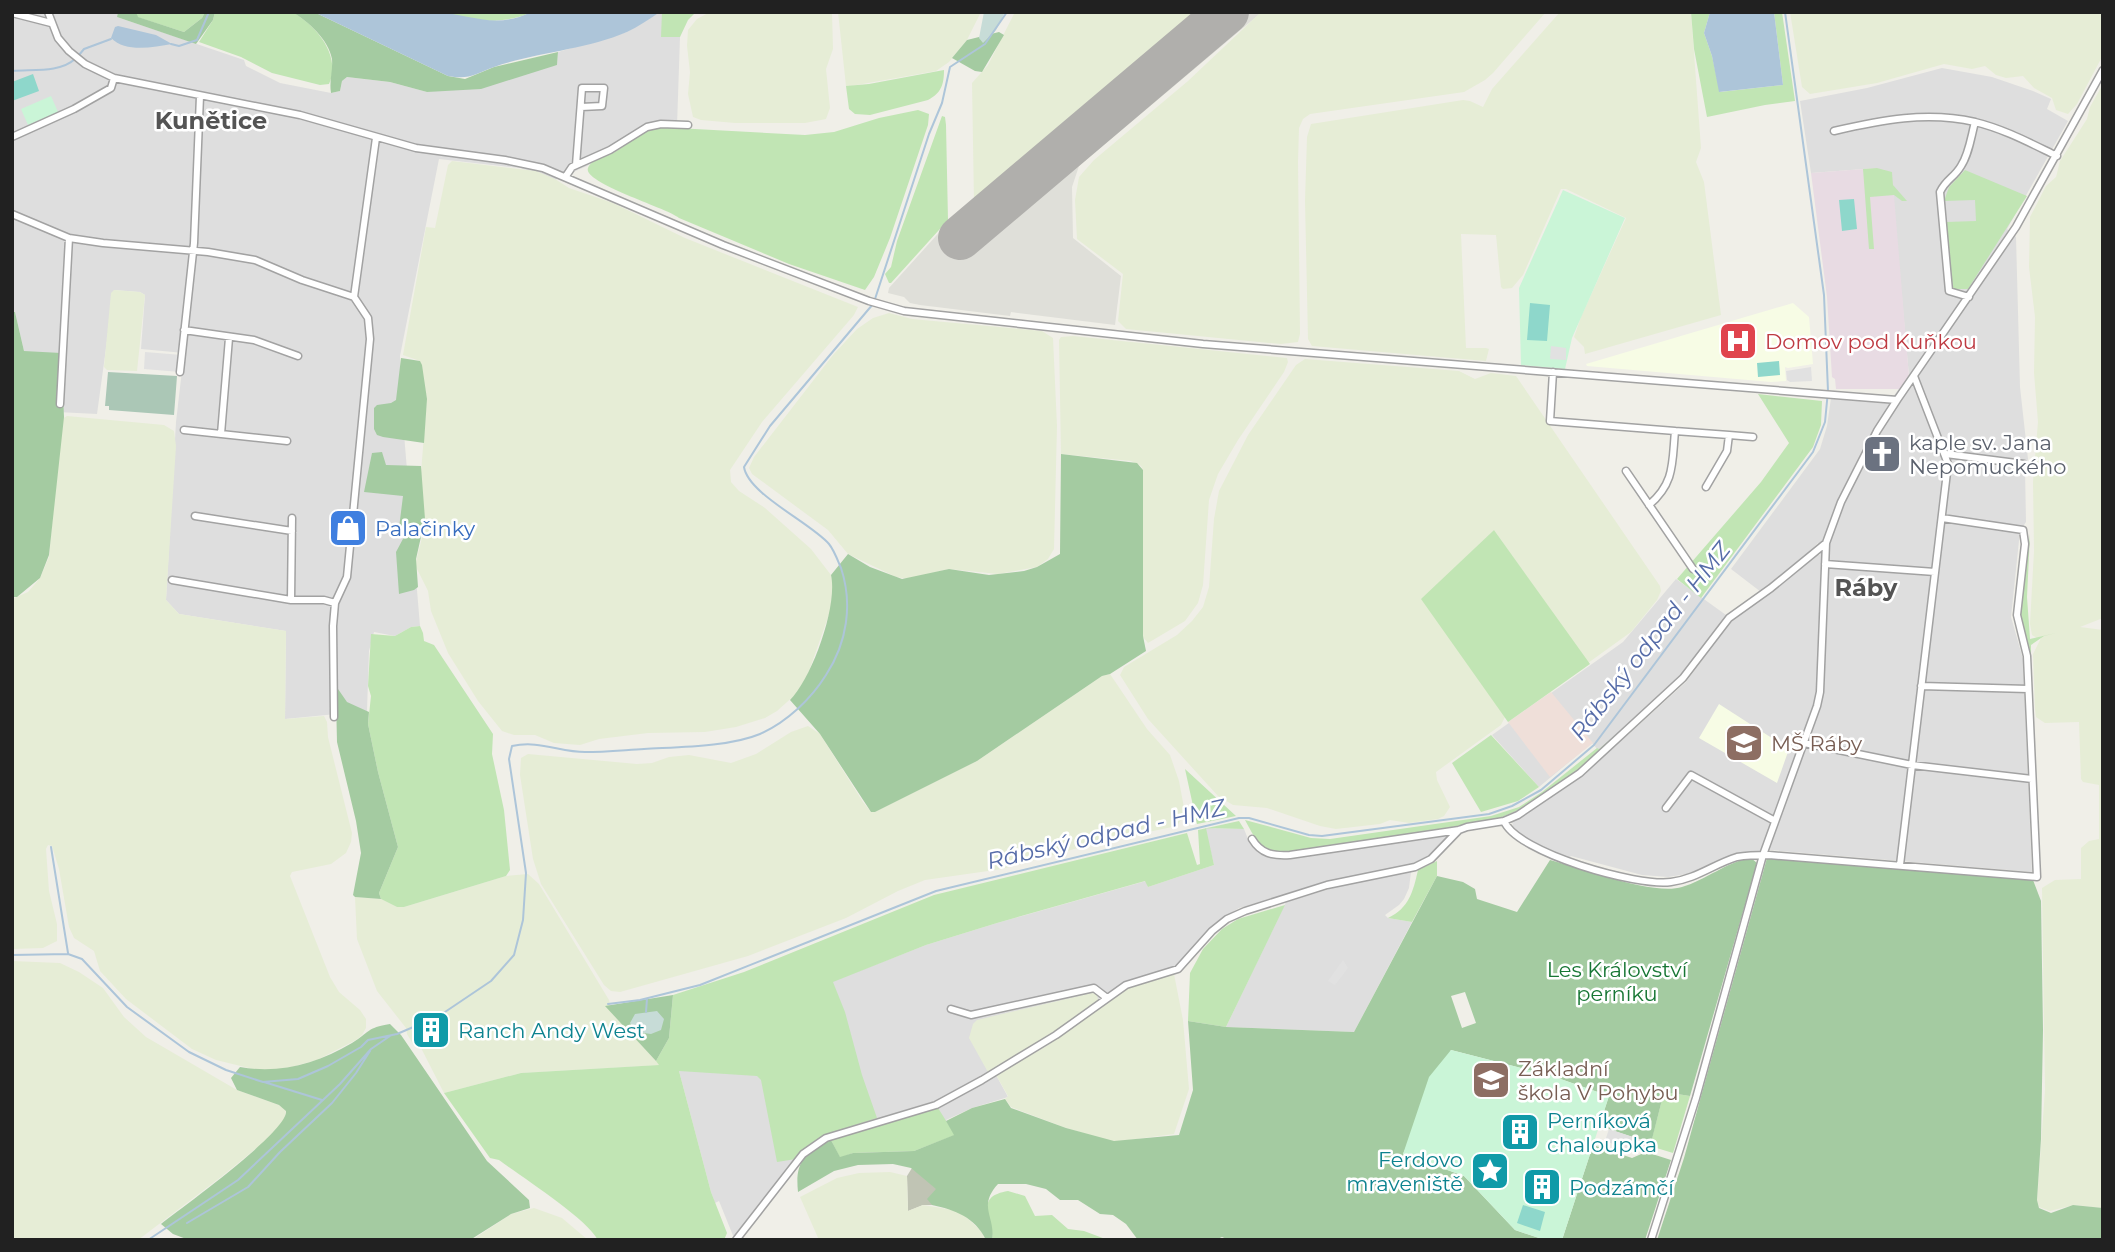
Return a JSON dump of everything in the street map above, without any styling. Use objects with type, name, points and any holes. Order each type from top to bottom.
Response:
[{"type":"street","points":[[48,12],[58,38],[69,51],[85,64],[114,78],[300,115],[415,148],[542,168],[723,245],[873,302],[912,313],[1203,344],[1897,400]]},
{"type":"street","points":[[12,13],[51,23]]},
{"type":"street","points":[[1651,1240],[1696,1098],[1763,855],[1820,692],[1826,543],[1841,502],[1877,431],[2016,227],[2103,70]]},
{"type":"street","points":[[12,137],[95,98],[111,88],[114,78]]},
{"type":"street","points":[[576,165],[582,88],[604,88],[602,106],[581,107]]},
{"type":"street","points":[[180,372],[192,251],[200,96]]},
{"type":"street","points":[[1833,131],[1877,121],[1917,116],[1975,122],[2019,137],[2057,156]]},
{"type":"street","points":[[1969,297],[1949,291],[1940,192],[1944,182],[1955,175],[1963,164],[1975,122]]},
{"type":"street","points":[[566,176],[576,165],[610,150],[648,127],[660,124],[688,125]]},
{"type":"street","points":[[354,297],[376,138]]},
{"type":"street","points":[[12,214],[69,238],[255,260],[302,280],[354,297],[368,318],[368,376],[347,576],[335,603],[332,626],[334,717]]},
{"type":"street","points":[[60,404],[69,238]]},
{"type":"street","points":[[184,330],[254,340],[298,356]]},
{"type":"street","points":[[221,434],[229,338]]},
{"type":"street","points":[[1553,372],[1550,421],[1753,437]]},
{"type":"street","points":[[1900,865],[1948,464],[1914,376]]},
{"type":"street","points":[[184,430],[287,441]]},
{"type":"street","points":[[1649,505],[1661,495],[1669,480],[1675,431]]},
{"type":"street","points":[[1706,487],[1727,450],[1730,436]]},
{"type":"street","points":[[1945,454],[2024,464]]},
{"type":"street","points":[[1626,471],[1693,569]]},
{"type":"street","points":[[195,516],[292,531]]},
{"type":"street","points":[[290,600],[292,518]]},
{"type":"street","points":[[1504,821],[1511,834],[1548,855],[1640,881],[1677,881],[1696,876],[1735,858],[1763,855],[1807,856],[2037,877],[2027,656],[2017,615],[2025,544],[2023,530],[2020,527],[1942,518]]},
{"type":"street","points":[[1252,839],[1264,852],[1282,855],[1504,821],[1549,796],[1580,773],[1683,678],[1729,618],[1826,543]]},
{"type":"street","points":[[1825,564],[1935,572]]},
{"type":"street","points":[[172,580],[290,600],[324,600],[335,603]]},
{"type":"street","points":[[1921,686],[2028,689]]},
{"type":"street","points":[[1804,743],[1912,765],[2032,779]]},
{"type":"street","points":[[1666,808],[1691,775],[1775,821]]},
{"type":"street","points":[[736,1240],[803,1154],[826,1138],[936,1105],[1037,1048],[1129,984],[1178,969],[1212,931],[1227,919],[1328,886],[1415,867],[1431,859],[1459,830]]},
{"type":"street","points":[[951,1009],[971,1015],[1094,988],[1107,998]]},
{"type":"shaded area","points":[[12,12],[118,12],[117,17],[244,60],[246,66],[280,83],[331,93],[340,91],[342,81],[347,77],[390,82],[427,92],[557,65],[558,52],[627,32],[660,12],[663,29],[661,37],[680,37],[677,126],[650,129],[587,166],[555,180],[520,168],[439,159],[400,356],[420,626],[411,627],[395,636],[374,632],[369,651],[367,711],[285,719],[286,631],[179,614],[166,600],[176,422],[184,353],[141,349],[145,295],[140,292],[114,290],[97,414],[57,412],[24,351],[15,312],[12,312]]},
{"type":"shaded area","points":[[314,12],[435,12],[483,20],[506,20],[531,12],[660,12],[631,30],[611,38],[510,62],[462,77],[448,76]]},
{"type":"shaded area","points":[[710,12],[832,12],[833,49],[826,69],[830,108],[826,119],[805,123],[735,123],[693,117],[688,94],[688,30],[697,19]]},
{"type":"shaded area","points":[[838,12],[981,12],[967,40],[949,62],[936,71],[846,86]]},
{"type":"shaded area","points":[[984,12],[1005,12],[996,30],[983,43],[979,38]]},
{"type":"shaded area","points":[[1015,12],[1198,12],[974,203],[972,83],[988,65]]},
{"type":"shaded area","points":[[1193,12],[1262,12],[1079,166],[1072,187],[1073,238],[1121,276],[1115,325],[1011,312],[1010,316],[920,305],[888,293],[889,288],[945,226]]},
{"type":"shaded area","points":[[1261,12],[1546,12],[1493,73],[1464,92],[1310,114],[1303,119],[1299,128],[1298,162],[1298,342],[1281,344],[1126,329],[1118,321],[1123,274],[1077,239],[1075,200],[1079,177],[1094,160],[1188,81]]},
{"type":"shaded area","points":[[1560,12],[1691,12],[1701,148],[1696,162],[1704,182],[1721,315],[1585,354],[1584,347],[1574,337],[1626,218],[1561,189],[1523,275],[1512,288],[1501,287],[1496,235],[1461,234],[1466,348],[1489,349],[1486,361],[1312,346],[1308,339],[1305,201],[1307,137],[1311,124],[1463,100],[1483,107],[1492,89]]},
{"type":"shaded area","points":[[1710,12],[1774,12],[1783,85],[1719,92],[1704,33]]},
{"type":"shaded area","points":[[1790,12],[2103,12],[2103,55],[2077,104],[2068,114],[2056,110],[2052,98],[2034,88],[2023,76],[2006,78],[1996,75],[1985,66],[1972,69],[1944,64],[1877,83],[1810,94],[1802,87]]},
{"type":"shaded area","points":[[118,26],[156,35],[172,44],[140,48],[124,46],[111,38]]},
{"type":"shaded area","points":[[1942,68],[1992,77],[2033,91],[2051,99],[2047,109],[2068,121],[2007,229],[2016,237],[2020,387],[2028,459],[2025,469],[2026,522],[2020,531],[2011,617],[2023,659],[2032,872],[1770,850],[1733,854],[1699,872],[1668,877],[1642,875],[1571,856],[1569,858],[1540,848],[1538,844],[1515,833],[1512,822],[1560,791],[1630,733],[1686,682],[1731,621],[1816,555],[1820,555],[1818,543],[1798,563],[1761,592],[1731,569],[1820,449],[1831,398],[1888,403],[1909,376],[1902,299],[1877,168],[1811,173],[1800,101],[1867,88]]},
{"type":"shaded area","points":[[33,74],[39,91],[12,101],[12,82]]},
{"type":"shaded area","points":[[2103,84],[2103,618],[2080,627],[2103,630],[2103,1208],[2074,1205],[2050,1211],[2039,1207],[2037,1200],[2045,1090],[2042,888],[2055,880],[2081,879],[2081,848],[2089,841],[2099,839],[2099,785],[2083,782],[2081,779],[2079,722],[2045,723],[2036,717],[2035,709],[2033,654],[2042,636],[2037,638],[2032,635],[2030,624],[2034,551],[2033,482],[2038,422],[2034,373],[2035,317],[2029,267],[2030,217],[2046,186],[2056,177],[2060,161],[2087,119],[2090,107]]},
{"type":"shaded area","points":[[452,161],[536,171],[569,188],[613,203],[685,238],[858,307],[762,422],[730,470],[731,482],[739,491],[765,508],[811,549],[831,575],[834,587],[832,606],[808,674],[796,694],[765,718],[736,727],[705,732],[648,733],[599,739],[580,745],[554,743],[535,735],[514,735],[502,731],[478,701],[448,653],[431,611],[428,591],[415,565],[424,530],[421,472],[427,399],[420,361],[403,355],[426,227],[435,228],[448,165]]},
{"type":"shaded area","points":[[1877,168],[1892,172],[1909,376],[1900,389],[1836,389],[1835,379],[1832,377],[1827,297],[1811,173]]},
{"type":"shaded area","points":[[1854,199],[1857,229],[1842,231],[1839,200]]},
{"type":"shaded area","points":[[114,290],[140,292],[145,295],[137,371],[107,370],[104,367],[111,293]]},
{"type":"shaded area","points":[[1530,303],[1550,305],[1547,341],[1527,340]]},
{"type":"shaded area","name":"Domov pod Kuňkou","points":[[1793,303],[1809,317],[1813,364],[1785,367],[1786,381],[1771,382],[1586,364]]},
{"type":"shaded area","points":[[889,313],[912,319],[1042,331],[1053,338],[1057,426],[1054,549],[1048,559],[1037,567],[998,574],[949,569],[909,579],[896,577],[848,554],[828,530],[752,474],[749,468],[754,457],[833,355],[857,329],[873,318]]},
{"type":"shaded area","points":[[1073,336],[1287,358],[1288,362],[1218,474],[1209,500],[1203,585],[1198,603],[1185,621],[1148,643],[1143,637],[1143,470],[1131,461],[1061,454],[1059,340],[1061,337]]},
{"type":"shaded area","points":[[1551,346],[1566,348],[1566,360],[1550,359]]},
{"type":"shaded area","points":[[145,352],[182,355],[180,372],[144,369]]},
{"type":"shaded area","points":[[1305,359],[1459,371],[1475,379],[1491,373],[1516,376],[1660,586],[1657,600],[1631,632],[1588,663],[1494,530],[1422,599],[1505,717],[1501,725],[1436,772],[1450,807],[1444,816],[1438,819],[1409,823],[1390,820],[1380,824],[1336,829],[1267,808],[1233,805],[1218,796],[1148,719],[1120,675],[1124,667],[1177,635],[1203,607],[1209,587],[1219,491],[1248,435],[1296,365]]},
{"type":"shaded area","points":[[1779,361],[1780,375],[1758,377],[1757,363]]},
{"type":"shaded area","points":[[1811,367],[1812,381],[1787,380],[1786,371]]},
{"type":"shaded area","points":[[108,372],[177,376],[174,415],[109,410],[109,406],[105,406]]},
{"type":"shaded area","points":[[67,416],[164,425],[174,431],[176,446],[166,600],[179,614],[286,631],[285,719],[324,716],[327,722],[328,737],[352,833],[351,842],[346,853],[331,864],[292,872],[290,876],[330,977],[339,992],[360,1010],[366,1019],[366,1028],[356,1040],[317,1060],[284,1069],[257,1070],[216,1060],[192,1049],[126,999],[100,971],[94,951],[74,938],[69,927],[59,869],[52,846],[48,845],[46,849],[57,941],[43,948],[12,949],[12,599],[28,592],[40,578],[49,557],[62,419]]},
{"type":"shaded area","points":[[1676,579],[1726,615],[1679,678],[1654,704],[1598,750],[1592,743],[1539,787],[1492,735],[1623,642]]},
{"type":"shaded area","points":[[1110,674],[1147,729],[1170,755],[1179,781],[1185,813],[1177,826],[1096,843],[1002,869],[925,880],[846,918],[748,956],[620,992],[611,991],[604,985],[541,884],[533,859],[520,775],[521,758],[528,754],[637,764],[689,755],[731,763],[756,754],[791,732],[808,726],[820,734],[863,802],[871,812],[875,812],[977,761],[1102,676]]},
{"type":"shaded area","points":[[1551,692],[1593,743],[1550,777],[1508,722]]},
{"type":"shaded area","name":"MŠ Ráby","points":[[1719,704],[1789,749],[1777,783],[1699,738]]},
{"type":"shaded area","points":[[1205,828],[1244,829],[1250,844],[1258,851],[1279,858],[1365,844],[1448,837],[1433,853],[1414,864],[1338,879],[1239,908],[1215,923],[1177,967],[1128,980],[1042,1043],[948,1097],[824,1135],[799,1155],[734,1238],[719,1201],[715,1203],[711,1192],[679,1071],[656,1061],[772,1005],[926,945],[1146,881],[1148,887],[1214,865]]},
{"type":"shaded area","points":[[1411,872],[1404,899],[1385,915],[1388,918],[1412,922],[1354,1032],[1226,1027],[1286,902],[1336,887]]},
{"type":"shaded area","points":[[528,874],[539,884],[609,1000],[612,1013],[660,1065],[521,1073],[444,1093],[419,1044],[413,1044],[406,1028],[377,991],[357,939],[355,897],[381,899],[397,907],[404,907],[506,876]]},
{"type":"shaded area","points":[[1343,960],[1348,968],[1335,985],[1328,981]]},
{"type":"shaded area","points":[[12,961],[60,963],[79,972],[103,988],[124,1017],[146,1037],[237,1090],[279,1105],[286,1110],[285,1120],[269,1138],[138,1240],[12,1240]]},
{"type":"shaded area","points":[[1174,974],[1183,1020],[1189,1089],[1174,1134],[1114,1142],[1066,1128],[1011,1107],[996,1075],[1045,1047],[1132,986]]},
{"type":"shaded area","points":[[1097,994],[1098,1000],[1066,1026],[989,1074],[969,1038],[977,1020]]},
{"type":"shaded area","points":[[657,1011],[664,1019],[661,1030],[651,1034],[636,1032],[630,1023],[635,1014]]},
{"type":"shaded area","points":[[996,1075],[1008,1097],[972,1108],[946,1120],[955,1135],[831,1140],[879,1123],[938,1108]]},
{"type":"shaded area","points":[[1609,1129],[1651,1143],[1649,1149],[1643,1147],[1633,1151],[1605,1141]]},
{"type":"shaded area","points":[[912,1168],[937,1189],[931,1196],[932,1205],[923,1205],[908,1211],[907,1176]]},
{"type":"shaded area","points":[[890,1172],[907,1176],[908,1211],[923,1205],[960,1211],[982,1232],[986,1240],[819,1240],[800,1197],[837,1178],[859,1173]]},
{"type":"shaded area","points":[[1523,1205],[1545,1212],[1540,1231],[1517,1223]]},
{"type":"shaded area","points":[[534,1208],[562,1218],[588,1240],[472,1240],[511,1214]]},
{"type":"green space","points":[[118,12],[136,12],[138,17],[184,32],[202,18],[205,12],[215,12],[213,20],[196,44],[117,17]]},
{"type":"green space","points":[[136,12],[205,12],[202,18],[184,32],[137,17]]},
{"type":"green space","points":[[215,12],[292,12],[310,25],[324,42],[332,63],[329,84],[320,85],[272,73],[241,57],[199,42]]},
{"type":"green space","points":[[292,12],[314,12],[448,76],[465,79],[494,67],[558,52],[557,65],[481,89],[427,92],[390,82],[347,77],[342,81],[340,91],[331,93],[332,59],[327,45],[305,20]]},
{"type":"green space","points":[[439,12],[531,12],[510,19],[485,21]]},
{"type":"green space","points":[[662,12],[696,12],[688,20],[680,37],[661,37]]},
{"type":"green space","points":[[1691,12],[1710,12],[1704,33],[1720,92],[1783,85],[1774,12],[1782,12],[1795,101],[1707,117],[1694,49]]},
{"type":"green space","points":[[999,32],[1004,35],[982,72],[952,58],[967,40]]},
{"type":"green space","points":[[944,70],[941,88],[928,100],[870,115],[855,114],[849,109],[846,86]]},
{"type":"green space","points":[[51,96],[58,112],[28,125],[21,109]]},
{"type":"green space","points":[[918,110],[929,114],[928,125],[890,238],[874,277],[865,290],[789,264],[679,218],[598,181],[588,168],[596,160],[658,127],[805,135],[834,132],[879,118]]},
{"type":"green space","points":[[942,116],[945,117],[946,125],[948,220],[889,283],[885,274],[891,267],[897,241]]},
{"type":"green space","points":[[1877,168],[1892,172],[1893,185],[1907,201],[1894,195],[1870,197],[1874,249],[1869,249],[1863,169]]},
{"type":"green space","points":[[1965,170],[2027,196],[1968,289],[1953,289],[1946,222],[1976,221],[1975,200],[1944,201],[1949,187]]},
{"type":"green space","points":[[1563,190],[1625,218],[1572,338],[1565,369],[1521,365],[1519,288]]},
{"type":"green space","points":[[12,312],[15,312],[24,351],[61,353],[64,417],[49,555],[40,578],[17,597],[12,597]]},
{"type":"green space","points":[[401,358],[420,361],[422,365],[427,399],[424,443],[383,437],[377,435],[374,429],[374,408],[396,400]]},
{"type":"green space","points":[[1758,394],[1822,401],[1821,425],[1813,447],[1701,598],[1677,579],[1761,482],[1789,443]]},
{"type":"green space","points":[[382,452],[386,465],[421,466],[425,519],[416,559],[418,587],[399,594],[396,552],[404,537],[399,528],[403,496],[364,492],[372,453]]},
{"type":"green space","points":[[1061,454],[1137,463],[1143,470],[1143,636],[1146,651],[1110,674],[1102,676],[977,761],[871,812],[820,734],[790,700],[807,676],[821,641],[831,605],[831,575],[848,554],[870,567],[902,579],[949,569],[989,575],[1037,567],[1060,554]]},
{"type":"green space","points":[[1494,530],[1590,664],[1508,722],[1421,599]]},
{"type":"green space","points":[[2030,534],[2027,597],[2030,639],[2056,633],[2044,636],[2031,645],[2031,659],[2019,622]]},
{"type":"green space","points":[[420,626],[424,641],[434,645],[493,734],[492,754],[504,810],[510,870],[506,876],[397,907],[381,899],[379,893],[398,847],[368,724],[371,634],[395,636],[411,627]]},
{"type":"green space","points":[[338,689],[347,702],[369,712],[368,724],[378,772],[398,847],[379,893],[381,899],[353,895],[361,853],[337,742]]},
{"type":"green space","points":[[1654,702],[1583,767],[1528,806],[1495,820],[1290,853],[1266,848],[1253,835],[1245,820],[1311,838],[1330,839],[1491,816],[1519,807],[1542,792],[1599,749]]},
{"type":"green space","points":[[1491,735],[1539,787],[1518,801],[1481,812],[1452,763]]},
{"type":"green space","points":[[1185,769],[1236,816],[1197,824]]},
{"type":"green space","points":[[1239,821],[1244,829],[1207,828]]},
{"type":"green space","points":[[1206,828],[1214,865],[1148,887],[1145,881],[997,923],[926,945],[833,982],[845,1012],[877,1118],[824,1135],[796,1159],[777,1162],[761,1080],[757,1076],[679,1071],[711,1192],[727,1233],[724,1240],[598,1240],[580,1220],[553,1198],[499,1160],[490,1158],[444,1093],[521,1073],[659,1065],[656,1061],[669,1038],[673,995],[744,972],[934,895],[1187,833],[1197,865],[1200,864],[1198,830]]},
{"type":"green space","name":"Les Království perníku","points":[[1751,858],[1757,863],[1690,1096],[1664,1092],[1651,1143],[1599,1126],[1609,1096],[1552,1076],[1451,1050],[1403,1154],[1464,1176],[1515,1230],[1545,1240],[1229,1240],[1222,1237],[1215,1240],[1138,1240],[1126,1224],[1113,1215],[1100,1214],[1078,1200],[1060,1200],[1046,1189],[1026,1184],[998,1184],[992,1192],[988,1206],[992,1240],[986,1240],[964,1216],[932,1205],[927,1199],[936,1189],[911,1168],[893,1164],[858,1165],[834,1171],[798,1192],[798,1174],[802,1161],[812,1151],[831,1140],[840,1157],[853,1153],[914,1151],[954,1135],[946,1121],[972,1108],[1005,1099],[1011,1108],[1066,1128],[1114,1141],[1179,1135],[1193,1090],[1188,1021],[1226,1027],[1354,1032],[1437,876],[1463,882],[1475,889],[1477,899],[1517,912],[1550,860],[1636,885],[1669,889],[1691,884]],"holes":[[[1465,992],[1476,1023],[1462,1028],[1451,996]]]},
{"type":"green space","points":[[1767,858],[2033,880],[2041,901],[2043,1030],[2037,1200],[2039,1208],[2051,1213],[2073,1205],[2103,1208],[2103,1240],[1657,1240],[1684,1158]]},
{"type":"green space","points":[[1437,861],[1437,876],[1412,922],[1388,918],[1401,909],[1409,898],[1418,870]]},
{"type":"green space","points":[[1285,905],[1226,1027],[1188,1021],[1190,973],[1203,949],[1222,929],[1238,919]]},
{"type":"green space","points":[[673,995],[669,1038],[656,1061],[605,1006]]},
{"type":"green space","points":[[390,1024],[401,1035],[487,1161],[529,1200],[530,1208],[511,1214],[470,1240],[189,1240],[173,1234],[161,1224],[253,1151],[282,1121],[286,1111],[279,1105],[237,1090],[231,1078],[240,1067],[269,1069],[311,1062],[352,1043],[372,1029]]},
{"type":"green space","points":[[1451,1050],[1552,1076],[1609,1096],[1562,1240],[1545,1240],[1515,1230],[1464,1176],[1403,1154],[1429,1077]]},
{"type":"green space","points":[[1664,1092],[1690,1096],[1673,1153],[1650,1146]]},
{"type":"green space","points":[[938,1108],[955,1135],[914,1151],[853,1153],[840,1158],[831,1140],[879,1123]]},
{"type":"green space","points":[[1593,1145],[1632,1158],[1646,1152],[1671,1160],[1645,1240],[1562,1240]]},
{"type":"green space","points":[[1008,1191],[1025,1196],[1035,1216],[1052,1215],[1068,1229],[1084,1231],[1108,1240],[992,1240],[988,1204],[997,1194]]},
{"type":"waterway","points":[[171,44],[179,46],[197,40],[209,12]]},
{"type":"waterway","points":[[875,299],[929,134],[942,103],[950,67],[985,44],[1007,12]]},
{"type":"waterway","name":"Rábský odpad - HMZ","points":[[608,1004],[640,1000],[700,985],[936,891],[1239,818],[1249,818],[1309,835],[1322,836],[1489,814],[1512,806],[1541,790],[1594,745],[1813,452],[1825,422],[1828,391],[1824,295],[1785,12]]},
{"type":"waterway","points":[[79,55],[84,49],[111,39]]},
{"type":"waterway","points":[[12,71],[45,70],[75,59]]},
{"type":"waterway","points":[[12,955],[68,954],[82,959],[127,1007],[189,1052],[226,1070],[263,1082],[298,1079],[328,1066],[368,1040],[397,1034],[439,1016],[491,981],[514,955],[523,920],[526,873],[509,759],[512,746],[531,744],[600,752],[733,742],[760,734],[780,723],[806,701],[833,663],[843,637],[847,609],[845,582],[836,556],[820,536],[756,487],[744,467],[770,426],[873,304]]},
{"type":"waterway","points":[[51,847],[68,953]]},
{"type":"waterway","points":[[646,1012],[647,999]]},
{"type":"waterway","points":[[148,1240],[238,1180],[340,1084],[371,1049],[390,1036]]},
{"type":"waterway","points":[[187,1223],[248,1187],[280,1152],[332,1103],[370,1051]]},
{"type":"waterway","points":[[264,1082],[322,1100]]},
{"type":"runway","points":[[960,238],[1227,12]]},
{"type":"place","name":"Domov pod Kuňkou","points":[[1738,341]]},
{"type":"place","name":"kaple sv. Jana Nepomuckého","points":[[1882,454]]},
{"type":"place","name":"Palačinky","points":[[348,528]]},
{"type":"place","name":"MŠ Ráby","points":[[1744,743]]},
{"type":"place","name":"Ranch Andy West","points":[[431,1030]]},
{"type":"place","name":"Základní škola V Pohybu","points":[[1491,1080]]},
{"type":"place","name":"Perníková chaloupka","points":[[1520,1132]]},
{"type":"place","name":"Ferdovo mraveniště","points":[[1490,1171]]},
{"type":"place","name":"Podzámčí","points":[[1542,1187]]},
{"type":"district","name":"Kunětice","points":[[211,120]]},
{"type":"district","name":"Ráby","points":[[1866,587]]}]
